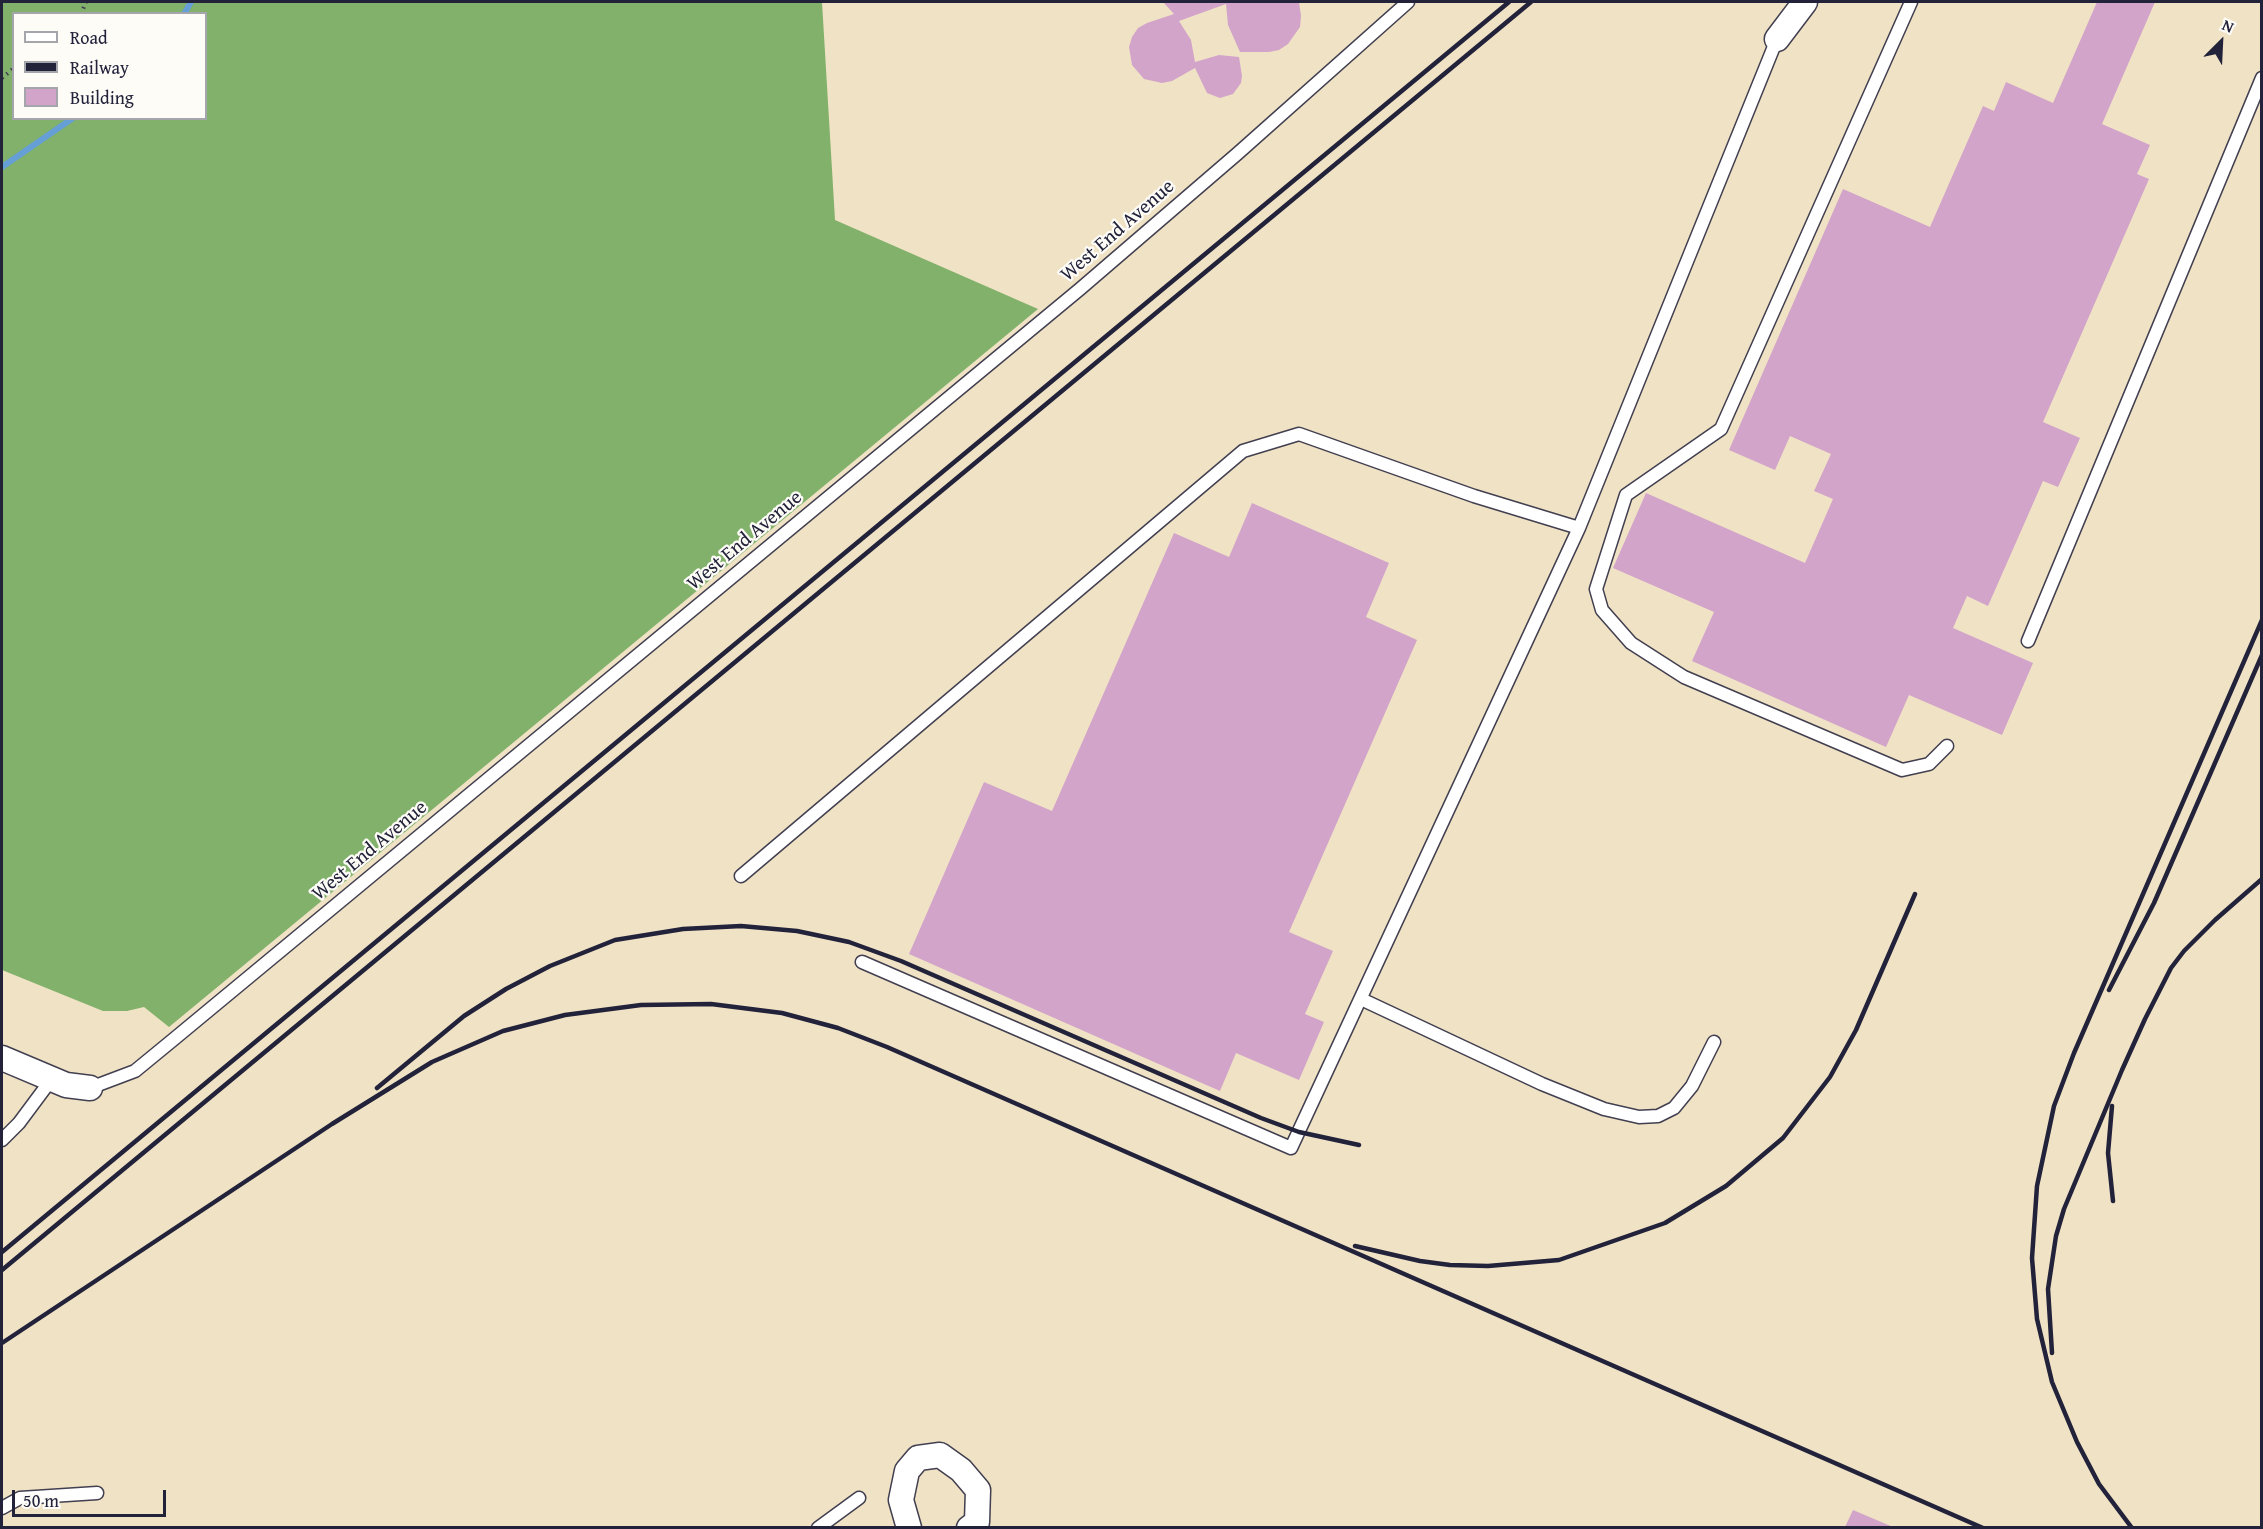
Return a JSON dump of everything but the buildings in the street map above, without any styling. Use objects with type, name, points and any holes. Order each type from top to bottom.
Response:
[{"type":"street","points":[[1777,39],[1805,2]]},
{"type":"street","points":[[2,1058],[51,1080],[66,1085],[90,1088]]},
{"type":"street","points":[[909,1527],[901,1500],[907,1471],[918,1458],[940,1455],[961,1470],[978,1490],[978,1526]]},
{"type":"lane","name":"West End Avenue","points":[[90,1088],[135,1071],[184,1031],[1080,289],[1408,2]]},
{"type":"lane","points":[[1911,2],[1721,429],[1626,495],[1596,589],[1602,610],[1631,643],[1684,677],[1902,770],[1929,765],[1947,746]]},
{"type":"lane","points":[[862,962],[1291,1148],[1580,528],[1777,39]]},
{"type":"lane","points":[[2028,641],[2262,78]]},
{"type":"lane","points":[[741,876],[1243,451],[1299,434],[1474,496],[1580,528]]},
{"type":"lane","points":[[1360,999],[1542,1084],[1604,1109],[1639,1117],[1658,1116],[1674,1108],[1692,1086],[1714,1042]]},
{"type":"lane","points":[[2,1140],[19,1123],[51,1080]]},
{"type":"lane","points":[[2,1508],[20,1498],[97,1493]]},
{"type":"lane","points":[[818,1527],[859,1498]]},
{"type":"green space","points":[[2,2],[822,2],[835,220],[1038,309],[169,1027],[144,1007],[127,1011],[103,1011],[2,970]]},
{"type":"waterway","points":[[185,12],[191,2]]},
{"type":"waterway","points":[[2,167],[70,120]]},
{"type":"railway","points":[[2,1252],[1509,2]]},
{"type":"railway","points":[[2,1270],[1531,2]]},
{"type":"railway","points":[[2132,1528],[2099,1484],[2077,1442],[2052,1382],[2037,1319],[2032,1258],[2037,1186],[2054,1106],[2074,1053],[2262,620]]},
{"type":"railway","points":[[2109,990],[2154,903],[2262,655]]},
{"type":"railway","points":[[2052,1353],[2048,1289],[2056,1236],[2064,1209],[2122,1070],[2171,968],[2184,951],[2215,920],[2262,879]]},
{"type":"railway","points":[[1355,1246],[1420,1261],[1450,1265],[1488,1266],[1559,1260],[1665,1223],[1726,1186],[1783,1138],[1830,1077],[1856,1030],[1915,894]]},
{"type":"railway","points":[[377,1088],[464,1016],[506,989],[550,966],[615,940],[683,929],[741,926],[797,931],[849,942],[901,961],[1261,1118],[1299,1132],[1359,1145]]},
{"type":"railway","points":[[2,1343],[332,1124],[432,1062],[503,1031],[565,1015],[641,1005],[711,1004],[782,1013],[838,1028],[887,1047],[1983,1528]]},
{"type":"railway","points":[[2112,1106],[2108,1153],[2113,1201]]}]
